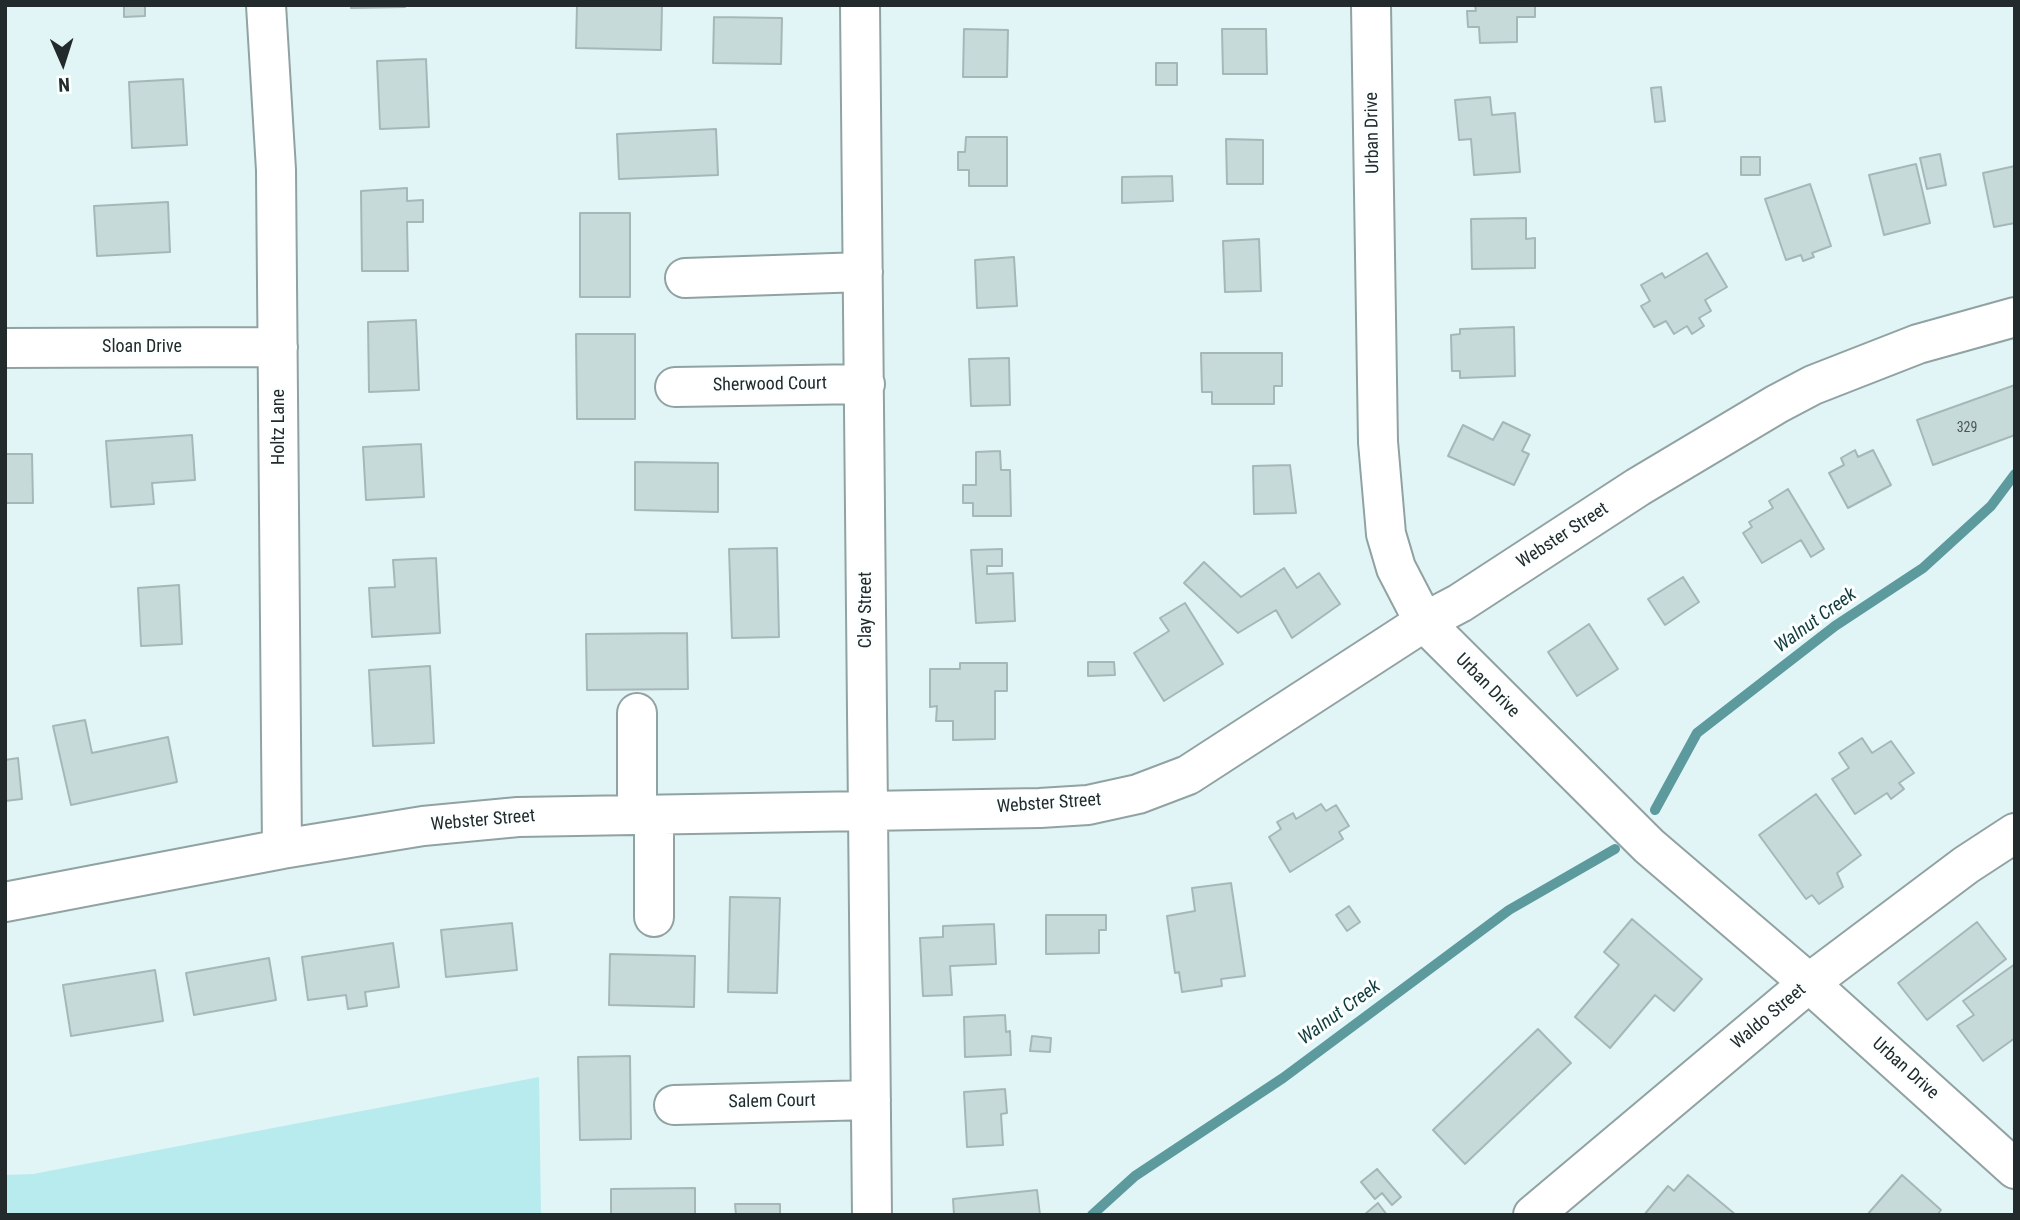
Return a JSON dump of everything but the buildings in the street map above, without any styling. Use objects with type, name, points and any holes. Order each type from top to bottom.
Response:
[{"type":"street","name":"Holtz Lane","points":[[266,5],[276,170],[282,849]]},
{"type":"street","name":"Clay Street","points":[[860,5],[872,1215]]},
{"type":"street","name":"Urban Drive","points":[[1371,5],[1378,442],[1386,534],[1396,568],[1423,622],[1649,846],[1809,983],[2015,1169]]},
{"type":"street","points":[[685,278],[863,272]]},
{"type":"street","name":"Webster Street","points":[[5,902],[282,849],[423,826],[518,817],[1088,805],[1138,794],[1188,775],[1423,622],[1460,603],[1638,488],[1814,385],[1918,344],[2015,317]]},
{"type":"street","name":"Sloan Drive","points":[[5,348],[278,347]]},
{"type":"street","name":"Sherwood Court","points":[[675,387],[865,384]]},
{"type":"street","points":[[637,713],[654,917]]},
{"type":"street","name":"Waldo Street","points":[[1534,1215],[1809,983],[1966,865],[2015,833]]},
{"type":"street","name":"Salem Court","points":[[674,1105],[871,1100]]},
{"type":"shaded area","points":[[539,1077],[541,1215],[5,1215],[5,1175],[33,1174]]},
{"type":"waterway","name":"Walnut Creek","points":[[1655,810],[1697,733],[1835,626],[1923,568],[1991,506],[2015,474]]},
{"type":"waterway","name":"Walnut Creek","points":[[1092,1215],[1135,1176],[1283,1078],[1509,910],[1615,849]]}]
